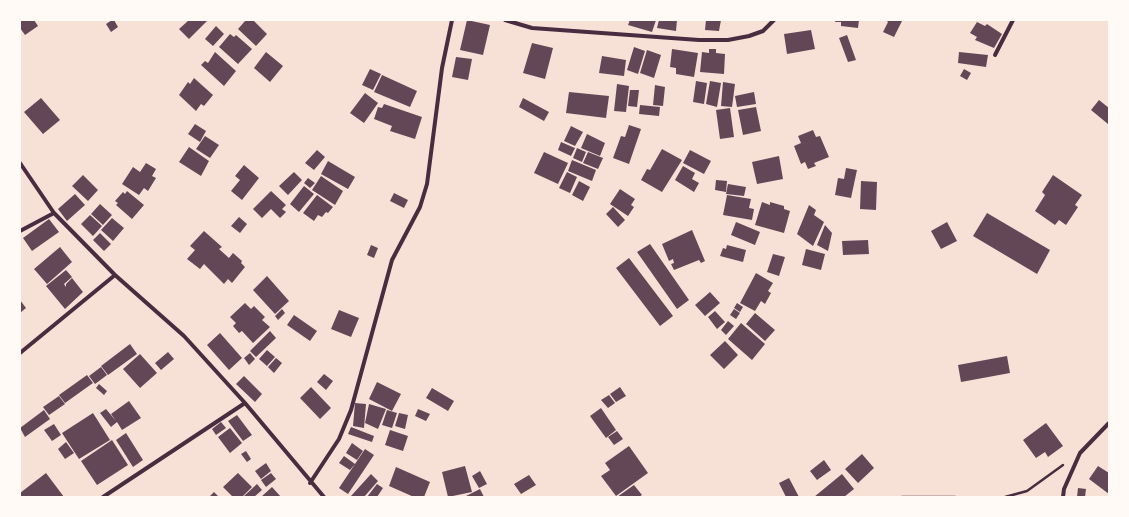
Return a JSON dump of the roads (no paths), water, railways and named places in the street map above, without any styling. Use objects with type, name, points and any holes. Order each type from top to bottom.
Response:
[{"type":"street","points":[[310,483],[339,439],[351,410],[392,260],[421,201],[427,184],[442,68],[452,20]]},
{"type":"street","points":[[505,20],[532,28],[699,40],[728,40],[763,31],[774,20]]},
{"type":"street","points":[[995,55],[1012,20]]},
{"type":"street","points":[[20,162],[54,213],[115,275],[184,336],[245,402],[310,483],[324,497]]},
{"type":"street","points":[[20,231],[54,213]]},
{"type":"street","points":[[20,353],[115,275]]},
{"type":"street","points":[[103,497],[245,402]]},
{"type":"street","points":[[1063,497],[1064,490],[1080,453],[1109,423]]}]
